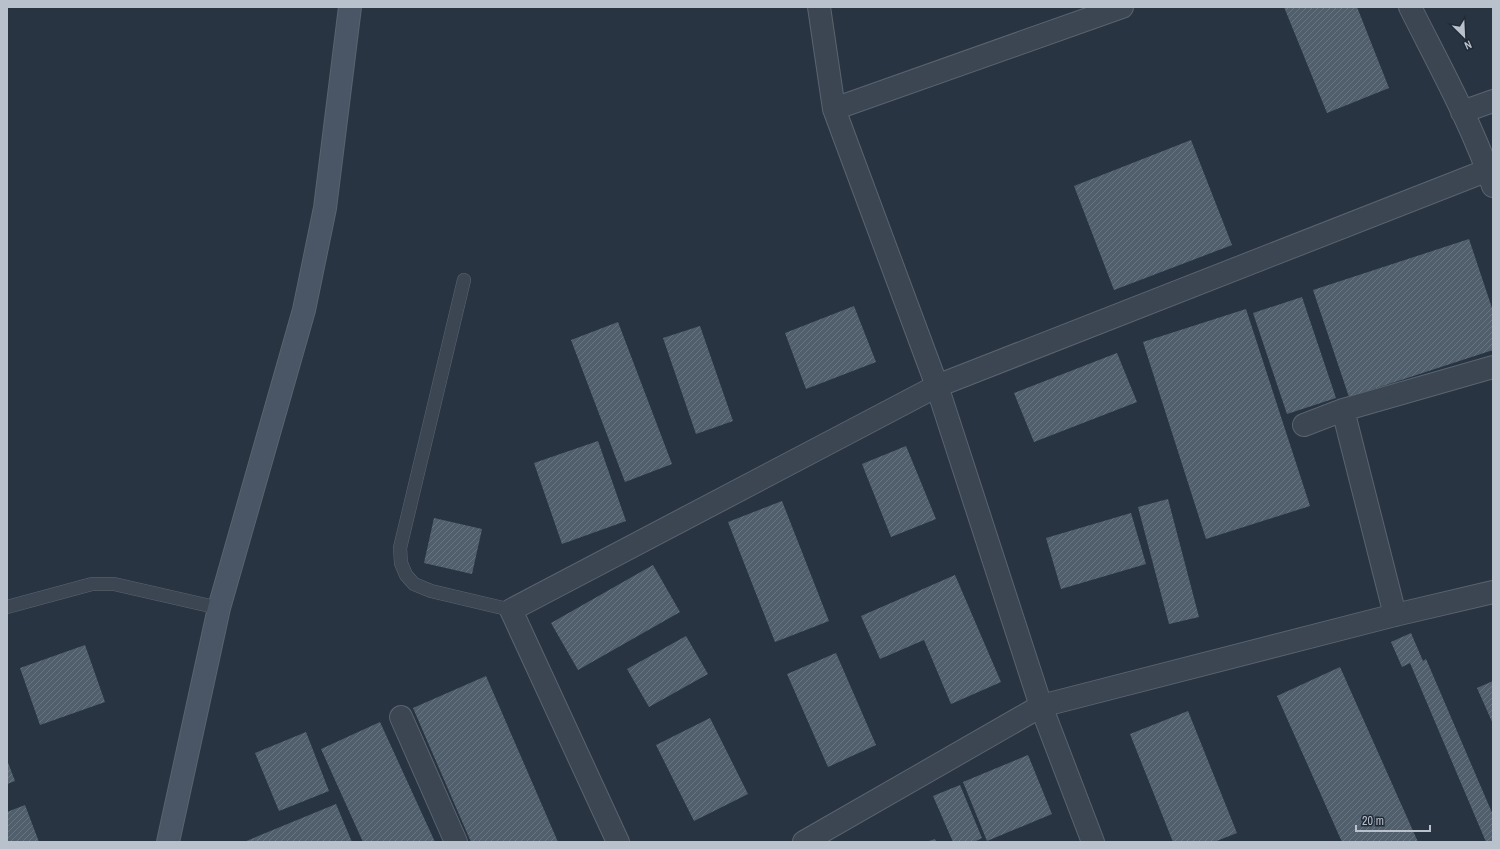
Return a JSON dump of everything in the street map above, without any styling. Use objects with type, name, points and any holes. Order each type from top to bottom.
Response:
[{"type":"street","points":[[168,842],[220,608],[304,310],[324,208],[350,7]]},
{"type":"street","points":[[819,7],[834,109],[937,386],[1041,706],[1093,842]]},
{"type":"street","points":[[834,109],[1122,7]]},
{"type":"street","points":[[618,842],[511,610],[937,386],[1490,178],[1462,112],[1410,7]]},
{"type":"street","points":[[1462,112],[1493,101]]},
{"type":"street","points":[[1304,424],[1343,410],[1493,367]]},
{"type":"street","points":[[1343,410],[1395,615]]},
{"type":"street","points":[[804,842],[1041,706],[1395,615],[1493,592]]},
{"type":"street","points":[[401,717],[456,842]]},
{"type":"lane","points":[[464,280],[400,548],[401,563],[406,575],[414,584],[431,591],[511,610]]},
{"type":"lane","points":[[7,607],[92,584],[114,584],[220,608]]},
{"type":"building","points":[[1284,7],[1357,7],[1389,88],[1327,113]]},
{"type":"building","points":[[1191,140],[1232,245],[1114,290],[1074,186]]},
{"type":"building","points":[[1469,239],[1493,311],[1493,350],[1349,397],[1313,290]]},
{"type":"building","points":[[1302,297],[1336,398],[1287,414],[1253,313]]},
{"type":"building","points":[[854,306],[876,362],[806,389],[785,333]]},
{"type":"building","points":[[1246,309],[1310,506],[1206,539],[1143,342]]},
{"type":"building","points":[[618,322],[672,464],[625,482],[571,340]]},
{"type":"building","points":[[700,326],[733,421],[696,434],[663,338]]},
{"type":"building","points":[[1117,353],[1137,402],[1034,442],[1014,393]]},
{"type":"building","points":[[598,441],[626,521],[562,544],[534,463]]},
{"type":"building","points":[[906,446],[936,519],[891,537],[862,464]]},
{"type":"building","points":[[1168,499],[1199,617],[1169,624],[1138,507]]},
{"type":"building","points":[[782,501],[829,621],[775,642],[728,522]]},
{"type":"building","points":[[1131,513],[1146,564],[1061,589],[1046,538]]},
{"type":"building","points":[[434,518],[482,529],[472,574],[424,563]]},
{"type":"building","points":[[653,565],[680,612],[578,670],[551,623]]},
{"type":"building","points":[[955,575],[1001,682],[951,704],[924,640],[880,659],[861,616]]},
{"type":"building","points":[[1411,633],[1423,661],[1426,659],[1493,815],[1493,842],[1486,842],[1410,663],[1402,667],[1391,642]]},
{"type":"building","points":[[686,636],[708,674],[649,707],[627,669]]},
{"type":"building","points":[[85,645],[105,702],[40,725],[20,668]]},
{"type":"building","points":[[836,653],[876,745],[828,767],[787,674]]},
{"type":"building","points":[[1340,667],[1418,842],[1342,842],[1277,696]]},
{"type":"building","points":[[486,676],[558,842],[471,842],[413,708]]},
{"type":"building","points":[[1493,681],[1493,724],[1477,688]]},
{"type":"building","points":[[1188,711],[1237,833],[1214,842],[1173,842],[1130,734]]},
{"type":"building","points":[[710,718],[748,794],[694,821],[656,745]]},
{"type":"building","points":[[380,722],[435,842],[363,842],[321,749]]},
{"type":"building","points":[[306,732],[329,791],[279,811],[255,753]]},
{"type":"building","points":[[1028,755],[1052,814],[987,841],[963,782]]},
{"type":"building","points":[[7,760],[15,781],[7,784]]},
{"type":"building","points":[[960,785],[982,838],[974,842],[953,842],[933,796]]},
{"type":"building","points":[[336,804],[352,842],[244,842]]},
{"type":"building","points":[[25,805],[39,842],[7,842],[7,812]]},
{"type":"building","points":[[935,839],[936,842],[926,842]]}]
